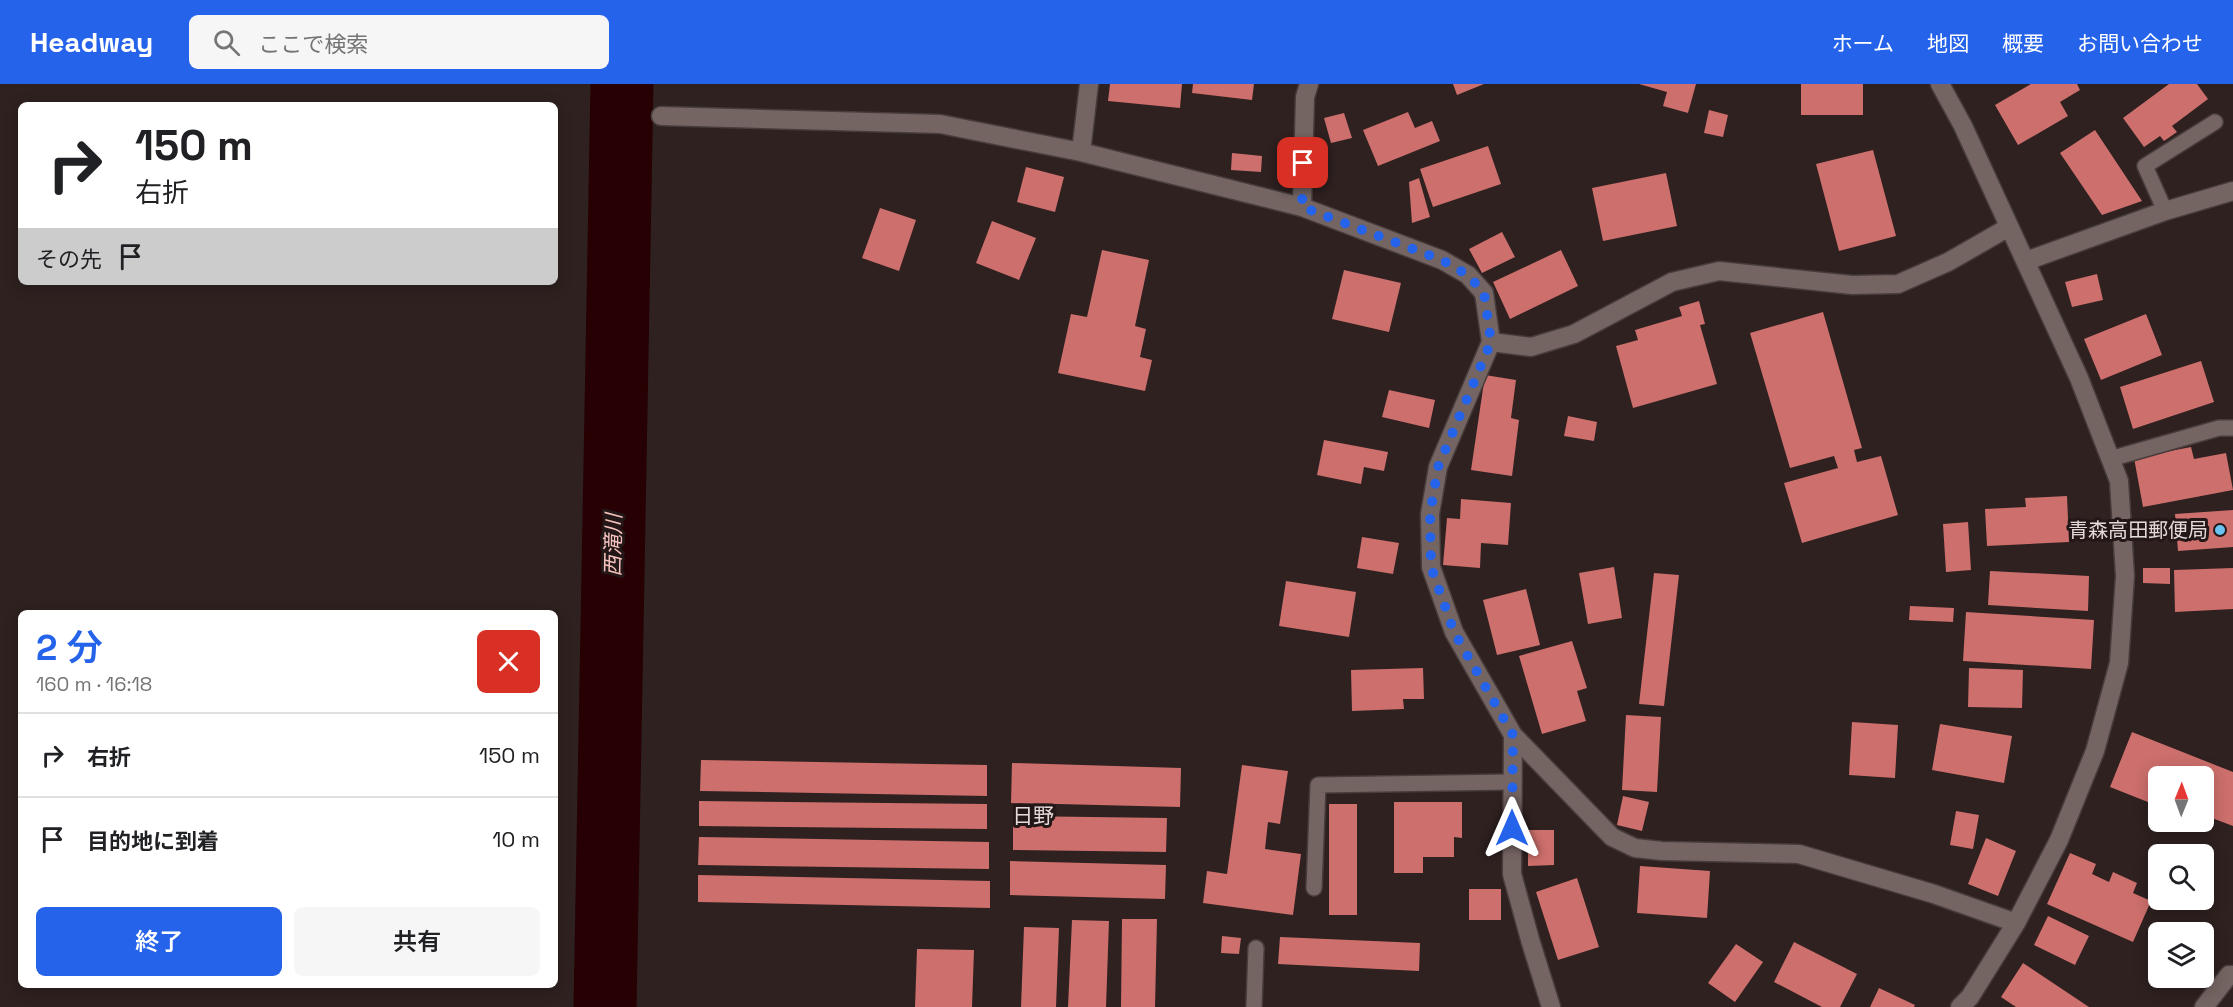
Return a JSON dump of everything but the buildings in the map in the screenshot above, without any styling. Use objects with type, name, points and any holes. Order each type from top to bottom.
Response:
[{"type":"street","points":[[1080,152],[1089,84]]},
{"type":"street","points":[[1302,207],[1305,97],[1310,84]]},
{"type":"street","points":[[1940,84],[1958,117],[2079,378],[2119,481],[2125,576],[2119,663],[2095,751],[2059,840],[1970,1004]]},
{"type":"street","points":[[661,116],[940,124],[1080,152],[1302,207],[1442,260],[1468,275],[1484,293],[1491,342],[1438,467],[1430,514],[1431,567],[1454,632],[1513,735],[1612,837],[1635,848],[1662,851],[1799,854],[1923,890],[2016,923]]},
{"type":"street","points":[[2026,261],[2165,211],[2233,191]]},
{"type":"street","points":[[1491,342],[1531,347],[1574,334],[1672,282],[1719,271],[1852,285],[1898,284],[1948,262],[2009,227]]},
{"type":"street","points":[[1513,735],[1512,874],[1551,1007]]},
{"type":"street","points":[[2205,1007],[2229,975],[2233,975]]},
{"type":"lane","points":[[2165,211],[2145,166],[2215,122]]},
{"type":"lane","points":[[2110,459],[2219,428],[2233,428]]},
{"type":"lane","points":[[1314,888],[1318,785],[1511,782]]},
{"type":"lane","points":[[1254,1007],[1256,948]]},
{"type":"waterway","name":"西滝川","points":[[605,1007],[622,84]]},
{"type":"place","name":"青森高田郵便局","points":[[2220,530]]},
{"type":"district","name":"日野","points":[[1033,815]]},
{"type":"route","points":[[1303,163],[1302,207],[1442,260],[1468,275],[1484,293],[1491,342],[1438,467],[1430,514],[1431,567],[1454,632],[1513,735],[1512,828]]}]
